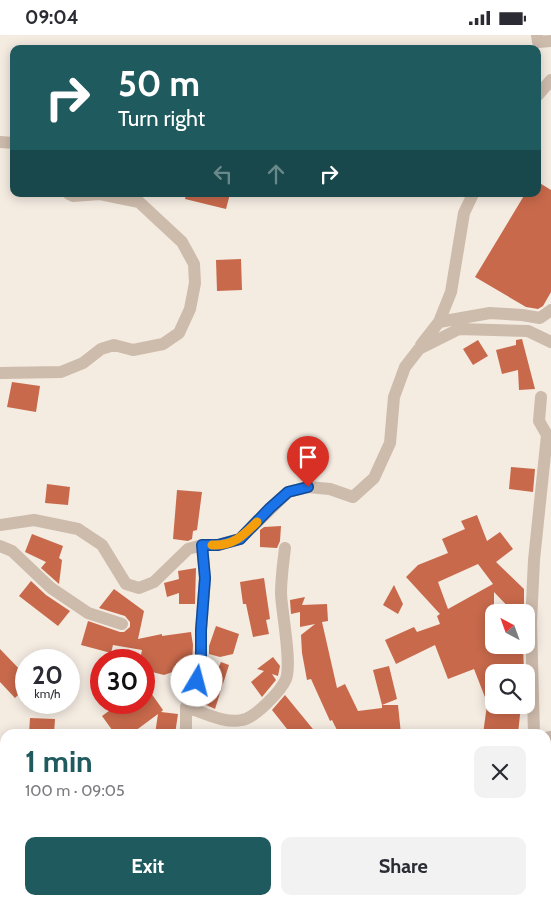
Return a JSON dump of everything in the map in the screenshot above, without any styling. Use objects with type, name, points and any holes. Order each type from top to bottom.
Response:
[{"type":"street","points":[[536,35],[538,42],[551,41]]},
{"type":"street","points":[[541,92],[551,80]]},
{"type":"street","points":[[0,373],[61,372],[82,363],[101,349],[114,345],[133,350],[163,344],[179,333],[190,309],[195,283],[194,264],[182,242],[139,202],[115,197]]},
{"type":"street","points":[[0,525],[34,520],[78,529],[102,545],[126,584],[139,588],[154,583],[188,549],[202,545],[218,545],[240,539],[288,492],[308,487],[330,489],[353,497],[374,478],[390,443],[394,397],[404,367],[439,322],[451,292],[464,213],[472,197]]},
{"type":"street","points":[[439,322],[490,313],[540,318],[551,310]]},
{"type":"street","points":[[419,349],[459,329],[528,331],[551,341]]},
{"type":"street","points":[[534,729],[532,614],[534,560],[547,435],[539,421],[540,397]]},
{"type":"street","points":[[186,729],[186,707],[197,681],[201,656],[205,578],[202,545]]},
{"type":"street","points":[[0,546],[12,551],[51,587],[88,613],[122,624]]},
{"type":"street","points":[[186,707],[225,720],[242,720],[253,715],[264,705],[276,693],[286,678],[287,661],[281,595],[284,548]]},
{"type":"building","points":[[541,184],[551,190],[551,292],[543,306],[538,309],[526,307],[475,277],[523,197],[541,197]]},
{"type":"building","points":[[185,197],[229,197],[226,209],[185,199]]},
{"type":"building","points":[[241,259],[242,290],[217,291],[216,260]]},
{"type":"building","points":[[522,339],[535,389],[519,390],[518,370],[502,374],[496,350],[516,345],[516,340]]},
{"type":"building","points":[[478,340],[488,356],[473,365],[463,349]]},
{"type":"building","points":[[12,382],[40,386],[36,412],[7,407]]},
{"type":"building","points":[[511,467],[535,469],[533,492],[509,489]]},
{"type":"building","points":[[47,484],[70,487],[68,505],[45,503]]},
{"type":"building","points":[[177,490],[202,492],[197,530],[193,531],[192,539],[188,541],[173,539]]},
{"type":"building","points":[[477,515],[487,541],[500,532],[513,549],[496,562],[524,589],[524,604],[505,604],[494,592],[494,604],[485,604],[485,654],[523,654],[524,664],[485,664],[485,697],[474,669],[448,679],[435,645],[396,664],[385,640],[414,627],[417,632],[440,624],[437,616],[440,614],[406,577],[418,565],[448,553],[442,539],[465,529],[461,521]],"holes":[[[478,564],[493,584],[448,609],[438,582]]]},
{"type":"building","points":[[281,526],[280,541],[277,548],[260,547],[260,530],[264,527]]},
{"type":"building","points":[[32,534],[63,546],[59,558],[62,560],[59,584],[41,568],[46,562],[25,552]]},
{"type":"building","points":[[196,568],[195,604],[179,604],[179,593],[167,597],[164,583],[179,579],[178,571]]},
{"type":"building","points":[[264,578],[270,619],[266,620],[269,634],[253,637],[246,604],[243,604],[240,582]]},
{"type":"building","points":[[31,581],[46,595],[70,611],[58,626],[19,596]]},
{"type":"building","points":[[394,585],[403,604],[398,614],[383,605]]},
{"type":"building","points":[[114,589],[144,611],[138,639],[162,634],[162,636],[191,632],[193,645],[192,663],[180,666],[181,669],[164,675],[155,673],[155,649],[136,649],[113,645],[112,649],[96,649],[81,645],[88,621],[120,632],[124,632],[130,627],[130,622],[125,616],[99,608]]},
{"type":"building","points":[[305,597],[302,605],[327,604],[328,621],[322,622],[337,688],[345,684],[358,711],[382,708],[382,705],[398,705],[400,729],[336,729],[332,720],[330,721],[311,679],[307,680],[301,635],[315,624],[300,627],[300,612],[291,614],[290,600]]},
{"type":"building","points":[[216,626],[239,634],[233,654],[220,657],[209,654],[209,646]]},
{"type":"building","points":[[0,649],[15,665],[15,698],[0,682]]},
{"type":"building","points":[[273,657],[280,666],[278,676],[272,674],[276,680],[262,697],[251,682],[264,671],[257,669]]},
{"type":"building","points":[[221,662],[229,665],[215,709],[202,703]]},
{"type":"building","points":[[389,666],[397,699],[382,705],[373,670]]},
{"type":"building","points":[[285,695],[313,729],[287,729],[272,710]]},
{"type":"building","points":[[155,699],[163,710],[161,712],[178,714],[176,729],[156,729],[158,714],[138,729],[111,729],[102,716],[105,714],[155,714]]},
{"type":"building","points":[[486,714],[520,714],[519,729],[484,729]]},
{"type":"building","points":[[30,718],[55,719],[54,729],[29,729]]},
{"type":"slow traffic","points":[[212,545],[240,539],[257,522]]},
{"type":"route","points":[[197,681],[201,656],[205,578],[202,545],[218,545],[240,539],[288,492],[308,487]]}]
